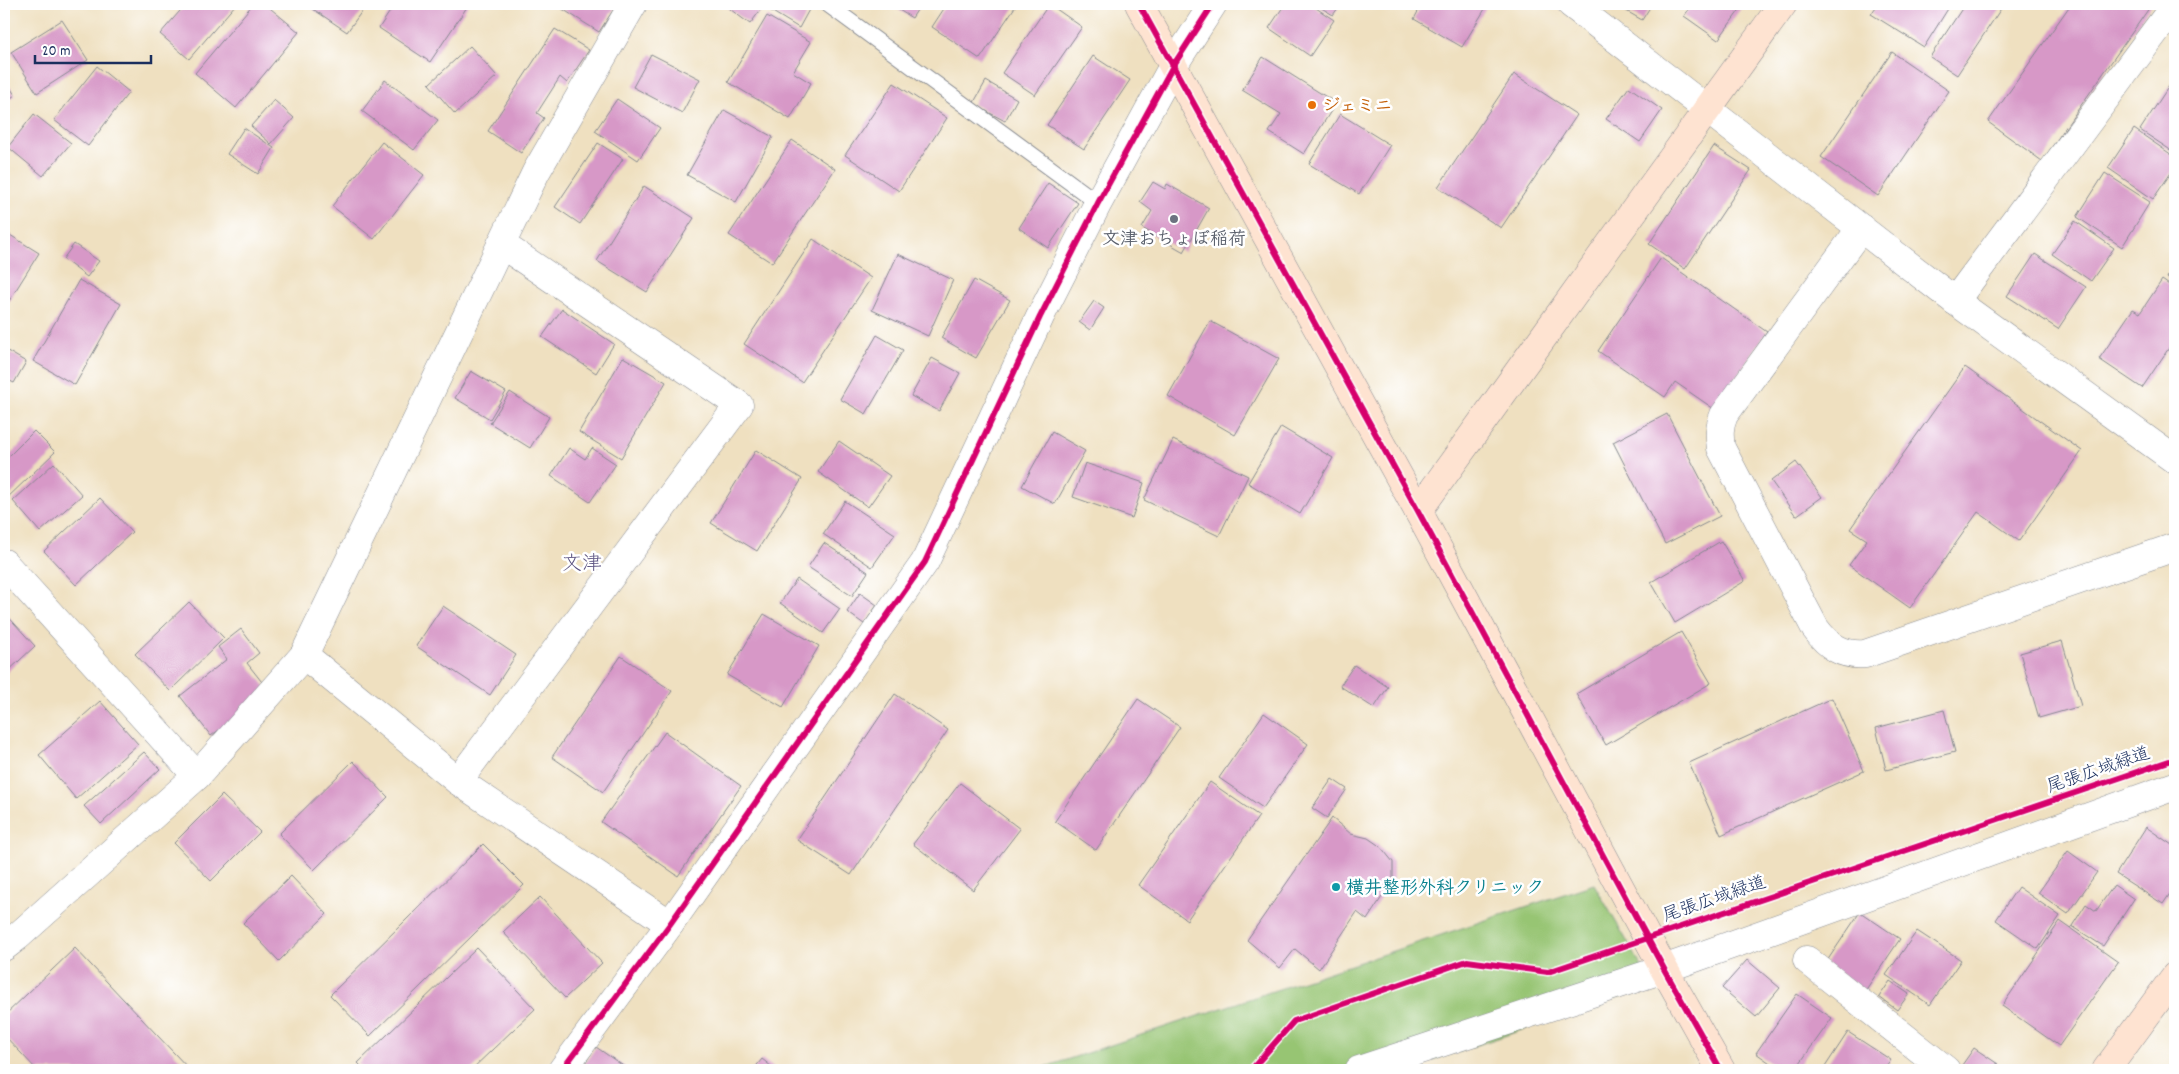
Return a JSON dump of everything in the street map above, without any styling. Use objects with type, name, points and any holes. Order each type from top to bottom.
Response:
[{"type":"street","points":[[8,935],[198,776],[304,655],[536,172],[633,4]]},
{"type":"street","points":[[1139,4],[1418,511],[1664,969],[1721,1070]]},
{"type":"street","points":[[562,1070],[670,924],[925,562],[1040,317],[1098,203],[1173,66],[1213,4]]},
{"type":"street","points":[[1571,4],[1708,108],[1955,301],[2175,460]]},
{"type":"street","points":[[1418,511],[1783,4]]},
{"type":"street","points":[[1955,301],[2175,5]]},
{"type":"street","points":[[1861,228],[1724,415],[1720,424],[1719,435],[1721,448],[1815,628],[1824,640],[1851,655],[1865,654],[2175,547]]},
{"type":"street","points":[[458,781],[739,405],[502,244]]},
{"type":"street","points":[[4,563],[198,776]]},
{"type":"street","points":[[304,655],[458,781],[670,924]]},
{"type":"street","points":[[1359,1070],[1664,969],[2175,786]]},
{"type":"street","points":[[1807,960],[1946,1070]]},
{"type":"street","points":[[2106,1070],[2175,976]]},
{"type":"lane","points":[[827,4],[1098,203]]},
{"type":"green space","points":[[1594,884],[1653,986],[1402,1070],[1036,1070]]},
{"type":"building","points":[[186,4],[236,4],[189,59],[160,34]]},
{"type":"building","points":[[253,4],[265,4],[299,32],[236,108],[195,73]]},
{"type":"building","points":[[316,4],[367,4],[347,32],[313,9]]},
{"type":"building","points":[[395,4],[469,4],[430,62],[379,28]]},
{"type":"building","points":[[557,4],[617,4],[599,32]]},
{"type":"building","points":[[723,4],[765,4],[750,24]]},
{"type":"building","points":[[775,4],[808,4],[811,6],[799,28],[771,11]]},
{"type":"building","points":[[889,4],[921,4],[912,18]]},
{"type":"building","points":[[947,4],[1017,4],[980,59],[932,27]]},
{"type":"building","points":[[1049,4],[1082,27],[1035,95],[1002,73]]},
{"type":"building","points":[[1285,4],[1310,4],[1334,20],[1310,56],[1269,28]]},
{"type":"building","points":[[1315,4],[1341,4],[1333,15]]},
{"type":"building","points":[[1422,4],[1488,4],[1462,47],[1414,19]]},
{"type":"building","points":[[1614,4],[1652,4],[1642,20]]},
{"type":"building","points":[[1693,4],[1744,4],[1718,40],[1684,16]]},
{"type":"building","points":[[1878,4],[1951,4],[1924,47],[1871,14]]},
{"type":"building","points":[[1965,4],[2004,4],[1957,75],[1930,57]]},
{"type":"building","points":[[2071,4],[2152,4],[2042,161],[1988,122]]},
{"type":"building","points":[[767,16],[811,42],[793,72],[811,83],[790,119],[728,82]]},
{"type":"building","points":[[62,20],[88,60],[37,93],[11,52]]},
{"type":"building","points":[[555,29],[589,50],[567,83],[560,77],[537,113],[544,118],[521,153],[488,131]]},
{"type":"building","points":[[470,46],[497,76],[455,114],[429,84]]},
{"type":"building","points":[[1892,52],[1949,91],[1878,196],[1821,157]]},
{"type":"building","points":[[651,54],[700,79],[682,113],[633,87]]},
{"type":"building","points":[[1093,56],[1130,80],[1084,149],[1047,125]]},
{"type":"building","points":[[1263,57],[1336,103],[1304,154],[1269,132],[1281,114],[1242,90]]},
{"type":"building","points":[[97,66],[129,92],[88,146],[54,120]]},
{"type":"building","points":[[1514,74],[1577,115],[1501,228],[1438,187]]},
{"type":"building","points":[[4,78],[15,95],[4,103]]},
{"type":"building","points":[[385,80],[438,120],[414,150],[362,111]]},
{"type":"building","points":[[986,81],[1017,99],[1005,121],[973,104]]},
{"type":"building","points":[[894,83],[947,118],[899,191],[845,155]]},
{"type":"building","points":[[2169,86],[2175,90],[2175,153],[2140,130]]},
{"type":"building","points":[[1629,87],[1662,110],[1640,142],[1606,119]]},
{"type":"building","points":[[617,99],[660,128],[638,160],[595,131]]},
{"type":"building","points":[[274,100],[294,118],[271,144],[251,126]]},
{"type":"building","points":[[724,110],[773,137],[736,202],[687,175]]},
{"type":"building","points":[[34,114],[71,143],[43,176],[8,147]]},
{"type":"building","points":[[1340,114],[1390,145],[1359,194],[1309,164]]},
{"type":"building","points":[[244,128],[274,148],[258,174],[227,154]]},
{"type":"building","points":[[2134,129],[2175,157],[2175,167],[2153,199],[2108,168]]},
{"type":"building","points":[[792,140],[835,169],[772,263],[729,235]]},
{"type":"building","points":[[382,142],[424,175],[374,239],[332,206]]},
{"type":"building","points":[[598,143],[623,159],[580,224],[555,207]]},
{"type":"building","points":[[1714,146],[1751,170],[1685,269],[1649,244]]},
{"type":"building","points":[[2105,173],[2150,202],[2122,247],[2077,217]]},
{"type":"building","points":[[1153,182],[1165,189],[1167,184],[1209,208],[1184,252],[1142,228],[1152,211],[1140,202]]},
{"type":"building","points":[[1048,183],[1078,203],[1048,248],[1019,228]]},
{"type":"building","points":[[644,186],[694,218],[647,292],[597,261]]},
{"type":"building","points":[[2075,221],[2114,248],[2091,281],[2052,254]]},
{"type":"building","points":[[10,235],[39,253],[4,309],[4,245]]},
{"type":"building","points":[[813,239],[871,278],[802,382],[744,344]]},
{"type":"building","points":[[74,244],[99,261],[87,277],[63,259]]},
{"type":"building","points":[[898,254],[953,280],[928,336],[872,310]]},
{"type":"building","points":[[2035,254],[2086,287],[2058,329],[2007,296]]},
{"type":"building","points":[[1661,258],[1767,332],[1714,409],[1675,382],[1665,397],[1598,351]]},
{"type":"building","points":[[2175,263],[2175,283],[2167,278]]},
{"type":"building","points":[[79,280],[121,304],[75,385],[33,361]]},
{"type":"building","points":[[974,280],[1010,300],[976,358],[941,338]]},
{"type":"building","points":[[2162,280],[2175,289],[2175,339],[2142,388],[2099,359],[2133,309],[2140,313]]},
{"type":"building","points":[[1094,301],[1104,308],[1090,330],[1079,322]]},
{"type":"building","points":[[562,309],[614,344],[596,373],[542,337]]},
{"type":"building","points":[[1210,321],[1279,359],[1235,435],[1168,396]]},
{"type":"building","points":[[877,335],[903,350],[866,414],[840,399]]},
{"type":"building","points":[[4,349],[26,362],[14,383],[4,378]]},
{"type":"building","points":[[623,357],[666,382],[621,458],[579,432]]},
{"type":"building","points":[[932,358],[960,373],[939,411],[911,396]]},
{"type":"building","points":[[1965,367],[2082,451],[2019,541],[1978,512],[1910,608],[1849,565],[1867,540],[1850,529]]},
{"type":"building","points":[[471,371],[506,392],[490,419],[455,398]]},
{"type":"building","points":[[510,392],[549,417],[530,448],[490,423]]},
{"type":"building","points":[[1667,414],[1720,516],[1665,544],[1613,442]]},
{"type":"building","points":[[1281,427],[1333,458],[1300,514],[1248,483]]},
{"type":"building","points":[[34,431],[55,452],[4,501],[4,461]]},
{"type":"building","points":[[1052,432],[1085,451],[1055,504],[1022,486]]},
{"type":"building","points":[[1173,440],[1248,476],[1219,536],[1144,500]]},
{"type":"building","points":[[839,441],[890,476],[868,507],[818,472]]},
{"type":"building","points":[[569,448],[585,459],[592,448],[616,464],[590,502],[551,476]]},
{"type":"building","points":[[756,450],[802,479],[757,551],[711,523]]},
{"type":"building","points":[[1796,462],[1822,497],[1796,516],[1771,481]]},
{"type":"building","points":[[54,463],[82,495],[40,532],[13,501]]},
{"type":"building","points":[[1085,463],[1144,483],[1132,518],[1073,497]]},
{"type":"building","points":[[100,498],[132,532],[76,585],[44,551]]},
{"type":"building","points":[[845,501],[895,534],[872,567],[823,534]]},
{"type":"building","points":[[1721,541],[1745,581],[1675,623],[1651,582]]},
{"type":"building","points":[[824,543],[868,572],[852,596],[808,567]]},
{"type":"building","points":[[797,579],[840,609],[823,633],[780,603]]},
{"type":"building","points":[[860,593],[877,605],[864,624],[847,612]]},
{"type":"building","points":[[189,602],[224,638],[170,691],[135,654]]},
{"type":"building","points":[[443,606],[516,655],[490,695],[416,646]]},
{"type":"building","points":[[4,612],[35,646],[4,675]]},
{"type":"building","points":[[764,614],[819,646],[783,707],[727,675]]},
{"type":"building","points":[[241,629],[259,653],[247,663],[269,691],[211,736],[180,696],[227,659],[218,647]]},
{"type":"building","points":[[1681,632],[1711,683],[1606,745],[1576,694]]},
{"type":"building","points":[[2062,641],[2081,706],[2039,718],[2020,653]]},
{"type":"building","points":[[621,656],[672,691],[603,792],[552,757]]},
{"type":"building","points":[[1354,665],[1388,687],[1374,708],[1340,686]]},
{"type":"building","points":[[895,694],[948,730],[851,875],[797,840]]},
{"type":"building","points":[[1832,698],[1864,771],[1721,835],[1689,763]]},
{"type":"building","points":[[1138,699],[1180,727],[1096,850],[1055,821]]},
{"type":"building","points":[[100,701],[138,744],[76,799],[39,755]]},
{"type":"building","points":[[1944,710],[1955,752],[1886,770],[1876,728]]},
{"type":"building","points":[[1264,713],[1308,744],[1263,808],[1219,778]]},
{"type":"building","points":[[665,732],[741,786],[678,876],[601,822]]},
{"type":"building","points":[[144,752],[160,769],[101,824],[84,806]]},
{"type":"building","points":[[353,761],[388,797],[314,870],[279,834]]},
{"type":"building","points":[[1332,779],[1347,789],[1327,818],[1312,808]]},
{"type":"building","points":[[1210,782],[1259,816],[1187,920],[1138,885]]},
{"type":"building","points":[[960,783],[1020,829],[973,890],[913,844]]},
{"type":"building","points":[[222,795],[260,832],[211,881],[174,843]]},
{"type":"building","name":"横井整形外科クリニック","points":[[1332,818],[1351,834],[1368,838],[1381,847],[1393,862],[1393,880],[1367,920],[1357,912],[1319,969],[1295,949],[1280,968],[1247,940]]},
{"type":"building","points":[[2146,827],[2175,847],[2175,886],[2163,904],[2116,874]]},
{"type":"building","points":[[483,844],[524,885],[370,1036],[330,995]]},
{"type":"building","points":[[2068,851],[2097,872],[2068,914],[2038,893]]},
{"type":"building","points":[[291,876],[327,914],[279,961],[243,923]]},
{"type":"building","points":[[2114,885],[2134,899],[2103,946],[2072,926],[2086,904],[2096,911]]},
{"type":"building","points":[[2018,887],[2060,916],[2038,949],[1996,920]]},
{"type":"building","points":[[540,897],[602,963],[565,998],[503,932]]},
{"type":"building","points":[[1860,912],[1900,939],[1865,991],[1825,964]]},
{"type":"building","points":[[2060,921],[2118,962],[2059,1046],[2002,1006]]},
{"type":"building","points":[[1917,931],[1961,960],[1930,1005],[1886,975]]},
{"type":"building","points":[[75,948],[190,1070],[37,1070],[4,1035],[4,1016]]},
{"type":"building","points":[[477,948],[535,1009],[471,1070],[365,1070],[358,1063]]},
{"type":"building","points":[[1747,960],[1780,988],[1756,1017],[1722,988]]},
{"type":"building","points":[[1890,981],[1909,994],[1897,1010],[1879,997]]},
{"type":"building","points":[[1797,994],[1832,1018],[1795,1070],[1780,1070],[1756,1053]]},
{"type":"building","points":[[1848,1032],[1891,1060],[1884,1070],[1823,1070]]},
{"type":"building","points":[[596,1047],[629,1070],[580,1070]]},
{"type":"building","points":[[1974,1048],[1998,1064],[1994,1070],[1970,1070],[1962,1065]]},
{"type":"building","points":[[762,1059],[776,1070],[753,1070]]},
{"type":"cycle path","points":[[1139,4],[1418,511],[1664,969],[1721,1070]]},
{"type":"cycle path","points":[[562,1070],[670,924],[925,562],[1040,317],[1098,203],[1173,66],[1213,4]]},
{"type":"cycle path","name":"尾張広域緑道","points":[[1251,1070],[1294,1021],[1467,961],[1548,972],[2175,759]]},
{"type":"place","name":"ジェミニ","points":[[1312,105]]},
{"type":"place","name":"文津おちょぼ稲荷","points":[[1174,219]]},
{"type":"place","name":"横井整形外科クリニック","points":[[1336,887]]},
{"type":"district","name":"文津","points":[[582,562]]}]
